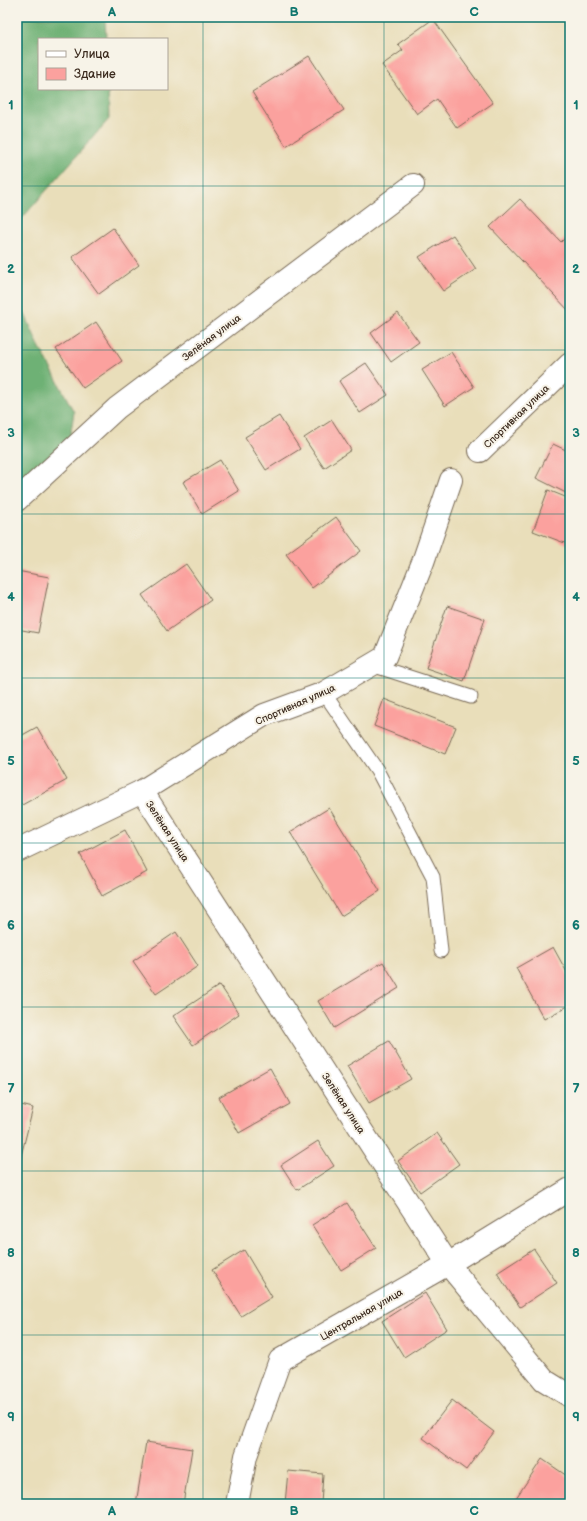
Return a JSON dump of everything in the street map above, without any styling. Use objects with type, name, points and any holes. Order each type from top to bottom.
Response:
[{"type":"street","name":"Зелёная улица","points":[[17,500],[117,408],[413,185]]},
{"type":"street","name":"Спортивная улица","points":[[480,451],[570,364]]},
{"type":"street","name":"Спортивная улица","points":[[17,851],[142,791],[264,715],[324,693],[385,657],[423,562],[451,480]]},
{"type":"street","name":"Зелёная улица","points":[[142,791],[448,1264],[544,1380],[570,1396]]},
{"type":"street","name":"Центральная улица","points":[[237,1504],[246,1456],[280,1360],[448,1264],[570,1189]]},
{"type":"lane","points":[[372,665],[471,697]]},
{"type":"lane","points":[[324,693],[377,770],[433,877],[441,951]]},
{"type":"green space","points":[[17,17],[105,17],[106,38],[38,38],[38,90],[108,90],[109,119],[17,224]]},
{"type":"green space","points":[[17,296],[38,344],[74,412],[66,464],[17,497]]},
{"type":"building","points":[[433,19],[493,103],[457,128],[437,99],[417,114],[382,65],[403,50],[398,44]]},
{"type":"building","points":[[309,56],[344,110],[286,146],[252,92]]},
{"type":"building","points":[[520,199],[561,242],[570,233],[570,312],[490,227]]},
{"type":"building","points":[[113,228],[139,265],[99,294],[72,257]]},
{"type":"building","points":[[453,235],[476,269],[443,291],[419,257]]},
{"type":"building","points":[[398,313],[419,342],[391,362],[371,333]]},
{"type":"building","points":[[96,322],[122,361],[83,388],[56,349]]},
{"type":"building","points":[[451,352],[474,387],[445,406],[422,370]]},
{"type":"building","points":[[366,363],[388,395],[360,413],[339,381]]},
{"type":"building","points":[[279,416],[300,449],[266,470],[245,437]]},
{"type":"building","points":[[332,420],[351,450],[324,468],[304,438]]},
{"type":"building","points":[[553,444],[570,452],[570,495],[536,478]]},
{"type":"building","points":[[220,460],[239,491],[202,514],[183,482]]},
{"type":"building","points":[[548,490],[570,499],[570,545],[533,531]]},
{"type":"building","points":[[336,517],[361,551],[312,588],[286,554]]},
{"type":"building","points":[[186,564],[211,600],[167,631],[142,595]]},
{"type":"building","points":[[17,571],[49,577],[38,633],[17,629]]},
{"type":"building","points":[[447,606],[485,619],[464,681],[426,668]]},
{"type":"building","points":[[384,699],[456,727],[445,754],[374,726]]},
{"type":"building","points":[[37,727],[67,780],[22,805],[17,796],[17,738]]},
{"type":"building","points":[[329,808],[380,891],[341,916],[290,832]]},
{"type":"building","points":[[125,830],[147,872],[102,896],[80,854]]},
{"type":"building","points":[[176,932],[198,966],[156,994],[133,961]]},
{"type":"building","points":[[553,947],[570,978],[570,1005],[544,1019],[516,968]]},
{"type":"building","points":[[383,962],[399,988],[334,1028],[318,1001]]},
{"type":"building","points":[[220,985],[239,1014],[193,1045],[173,1016]]},
{"type":"building","points":[[389,1041],[411,1079],[369,1103],[347,1066]]},
{"type":"building","points":[[270,1068],[290,1104],[239,1133],[219,1097]]},
{"type":"building","points":[[17,1104],[33,1108],[19,1164],[17,1164]]},
{"type":"building","points":[[437,1133],[459,1164],[420,1192],[398,1161]]},
{"type":"building","points":[[318,1141],[334,1166],[297,1190],[281,1165]]},
{"type":"building","points":[[347,1203],[376,1248],[341,1270],[312,1225]]},
{"type":"building","points":[[534,1249],[557,1283],[520,1307],[497,1273]]},
{"type":"building","points":[[244,1250],[272,1297],[241,1316],[212,1270]]},
{"type":"building","points":[[425,1293],[447,1329],[404,1357],[382,1321]]},
{"type":"building","points":[[452,1400],[494,1432],[466,1470],[423,1438]]},
{"type":"building","points":[[146,1442],[192,1449],[183,1504],[136,1504]]},
{"type":"building","points":[[542,1459],[570,1478],[570,1504],[512,1504]]},
{"type":"building","points":[[288,1471],[323,1474],[321,1504],[285,1504]]}]
